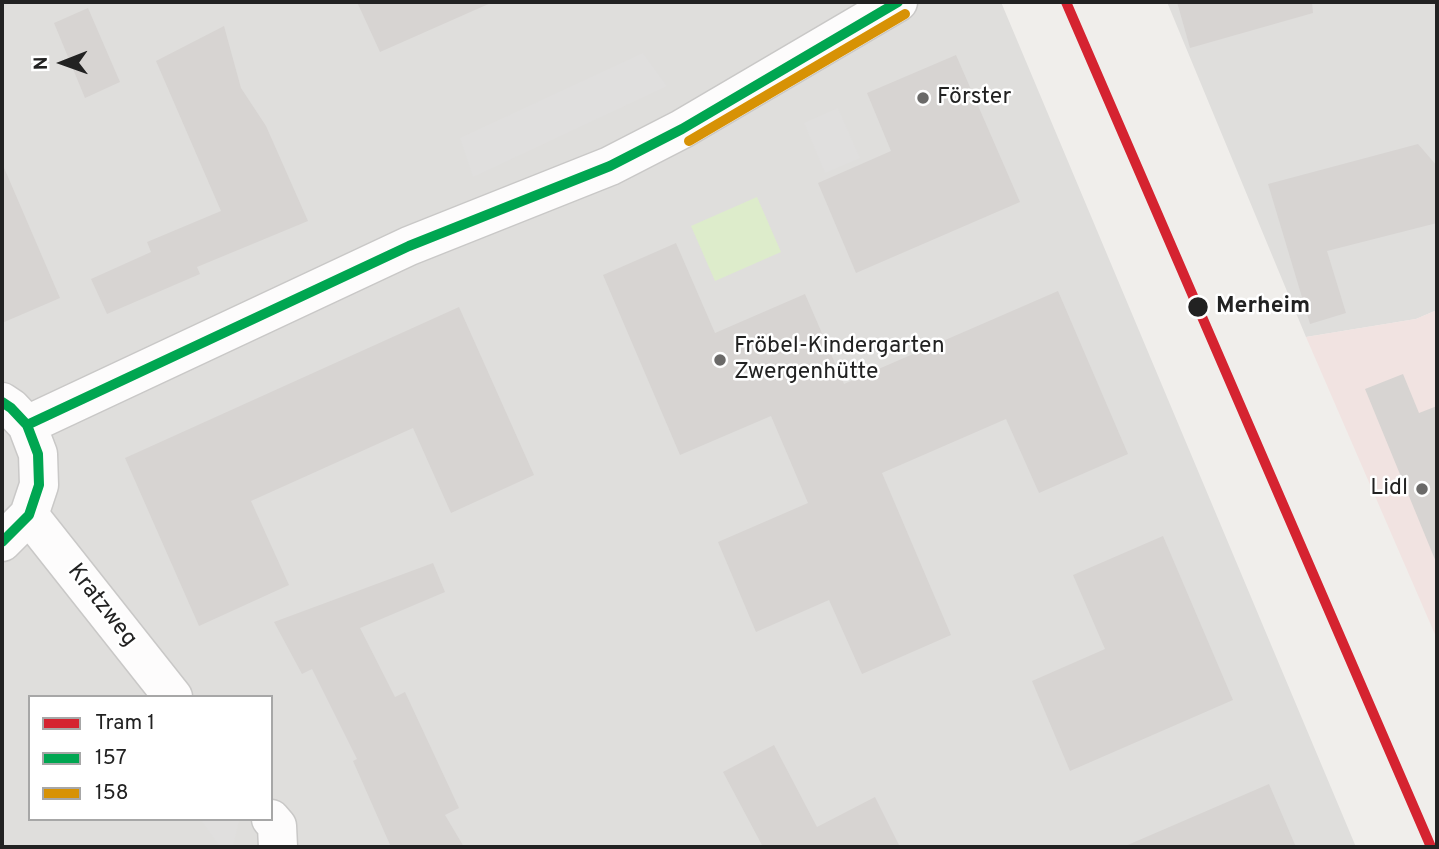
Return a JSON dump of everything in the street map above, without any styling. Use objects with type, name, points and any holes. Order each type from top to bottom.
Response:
[{"type":"street","points":[[2,542],[29,515],[39,485],[38,454],[14,414],[409,246],[610,166],[682,129],[898,2]]},
{"type":"street","name":"Kratzweg","points":[[29,515],[171,695]]},
{"type":"street","points":[[273,821],[277,826],[278,847]]},
{"type":"shaded area","points":[[2,2],[1001,2],[1356,847],[2,847]]},
{"type":"shaded area","points":[[1167,2],[1437,2],[1437,310],[1416,319],[1306,337]]},
{"type":"shaded area","points":[[643,53],[667,86],[473,177],[460,138]]},
{"type":"shaded area","points":[[838,108],[860,158],[825,173],[804,123]]},
{"type":"shaded area","points":[[1437,310],[1437,639],[1306,337],[1416,319]]},
{"type":"shaded area","points":[[201,821],[239,821],[233,847],[220,847]]},
{"type":"green space","points":[[757,197],[781,252],[715,281],[691,226]]},
{"type":"building","points":[[357,2],[493,2],[380,52]]},
{"type":"building","points":[[1177,2],[1312,2],[1313,13],[1190,48]]},
{"type":"building","points":[[88,8],[120,82],[85,98],[54,23]]},
{"type":"building","points":[[224,26],[241,88],[266,126],[308,221],[197,267],[200,274],[107,314],[91,279],[151,252],[147,242],[221,211],[156,61]]},
{"type":"building","points":[[956,55],[1020,202],[856,273],[818,183],[891,151],[867,93]]},
{"type":"building","points":[[1418,144],[1437,166],[1437,223],[1327,251],[1346,313],[1310,324],[1268,184]]},
{"type":"building","points":[[2,163],[60,298],[2,323]]},
{"type":"building","points":[[676,243],[715,333],[805,294],[844,384],[1058,291],[1128,454],[1039,493],[1006,419],[882,473],[951,635],[862,674],[829,600],[756,632],[718,542],[808,503],[771,416],[680,455],[603,275]]},
{"type":"building","points":[[459,307],[534,475],[451,513],[413,428],[251,501],[289,585],[199,626],[125,458]]},
{"type":"building","name":"Lidl","points":[[1403,374],[1419,413],[1437,406],[1437,562],[1365,389]]},
{"type":"building","points":[[1163,536],[1233,700],[1070,771],[1032,681],[1105,649],[1073,575]]},
{"type":"building","points":[[433,563],[445,592],[360,628],[395,697],[405,692],[459,808],[445,815],[464,847],[391,847],[353,761],[357,759],[312,669],[302,674],[274,622]]},
{"type":"building","points":[[774,745],[817,827],[875,797],[900,847],[763,847],[723,772]]},
{"type":"building","points":[[1269,784],[1296,847],[1123,847]]},
{"type":"tram line","name":"1","points":[[1066,2],[1431,847]]},
{"type":"transit line","name":"157","points":[[27,425],[409,246],[610,166],[682,129],[898,2]]},
{"type":"transit line","name":"158","points":[[689,141],[905,14]]},
{"type":"transit line","name":"157","points":[[2,402],[27,425],[38,454],[39,485],[29,515],[2,542]]},
{"type":"place","name":"Förster","points":[[923,98]]},
{"type":"place","name":"Merheim","points":[[1198,307]]},
{"type":"place","name":"Fröbel-Kindergarten Zwergenhütte","points":[[720,360]]},
{"type":"place","name":"Lidl","points":[[1422,489]]}]
